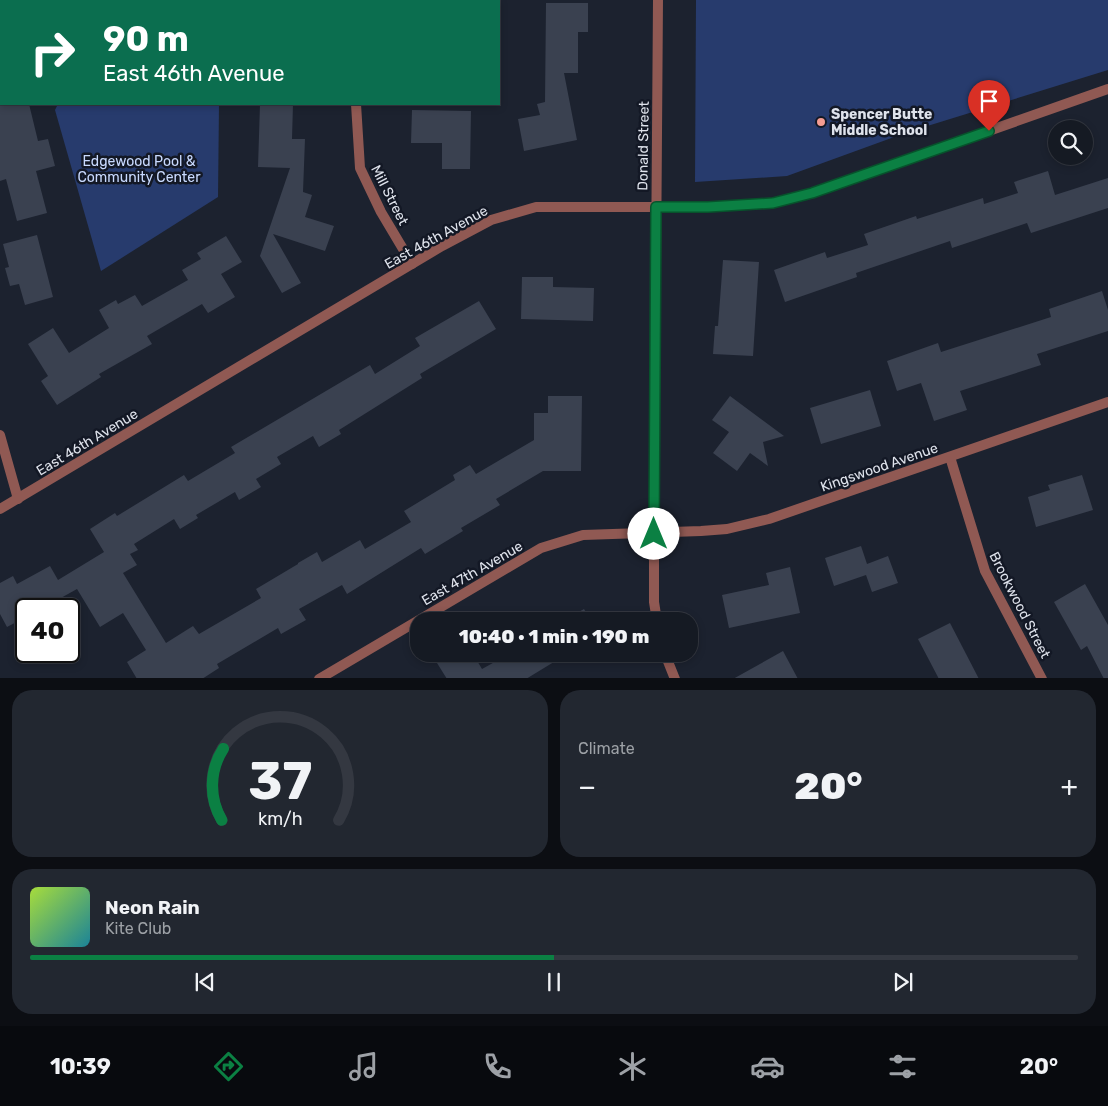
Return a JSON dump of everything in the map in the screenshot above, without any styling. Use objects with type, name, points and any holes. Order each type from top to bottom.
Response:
[{"type":"street","name":"Donald Street","points":[[656,612],[654,534],[658,0]]},
{"type":"street","name":"East 46th Avenue","points":[[0,509],[442,246],[491,220],[536,207],[708,207],[773,203],[802,196],[1108,89]]},
{"type":"street","name":"Mill Street","points":[[356,105],[360,168],[382,212],[412,264]]},
{"type":"street","name":"Kingswood Avenue","points":[[654,534],[727,529],[769,519],[1108,402]]},
{"type":"street","points":[[0,435],[18,499]]},
{"type":"street","name":"Brookwood Street","points":[[950,457],[985,571],[1042,678]]},
{"type":"street","name":"East 47th Avenue","points":[[319,678],[541,548],[583,535],[654,534]]},
{"type":"street","points":[[668,662],[675,678]]},
{"type":"green space","name":"Spencer Butte Middle School","points":[[696,0],[1108,0],[1108,70],[908,132],[787,176],[695,182]]},
{"type":"green space","name":"Edgewood Pool & Community Center","points":[[58,105],[219,105],[218,197],[101,271],[55,110]]},
{"type":"building","points":[[546,3],[588,3],[588,32],[578,32],[578,73],[564,73],[577,140],[524,151],[518,119],[540,115],[537,104],[545,102]]},
{"type":"building","points":[[0,105],[29,105],[38,141],[48,139],[55,166],[36,171],[47,213],[17,221],[6,179],[0,181]]},
{"type":"building","points":[[260,105],[293,105],[292,139],[305,139],[303,192],[312,195],[305,217],[334,226],[325,251],[273,234],[301,283],[282,293],[260,256],[290,168],[258,167]]},
{"type":"building","points":[[412,110],[471,111],[470,169],[442,169],[442,143],[411,143]]},
{"type":"building","points":[[1048,171],[1055,195],[1108,178],[1108,208],[1031,233],[1027,223],[952,248],[950,241],[856,273],[857,277],[785,302],[774,270],[825,252],[827,258],[868,245],[864,234],[916,216],[917,219],[983,198],[984,204],[1018,193],[1014,182]]},
{"type":"building","points":[[37,235],[53,297],[25,305],[19,284],[10,286],[5,268],[9,267],[3,244]]},
{"type":"building","points":[[226,236],[242,262],[221,274],[235,297],[208,313],[202,304],[147,336],[152,344],[99,374],[101,377],[57,405],[41,381],[48,376],[28,344],[53,328],[69,353],[109,328],[99,310],[116,300],[118,304],[135,295],[142,306],[188,280],[182,270],[201,259],[197,253]]},
{"type":"building","points":[[723,260],[759,262],[753,356],[713,354],[715,326],[718,326]]},
{"type":"building","points":[[522,277],[553,277],[553,287],[594,288],[593,321],[521,319]]},
{"type":"building","points":[[1102,291],[1108,310],[1108,331],[1037,354],[1041,365],[960,391],[967,410],[934,421],[921,383],[897,391],[887,361],[938,343],[941,352],[1051,317],[1049,309]]},
{"type":"building","points":[[479,301],[496,329],[420,374],[422,378],[339,430],[341,434],[319,447],[313,436],[277,457],[281,464],[256,479],[261,487],[239,500],[235,492],[196,515],[198,518],[180,529],[174,519],[134,544],[138,550],[130,554],[137,565],[123,573],[166,643],[193,626],[199,634],[261,598],[256,589],[317,552],[322,562],[360,540],[365,549],[411,522],[404,511],[455,480],[453,475],[470,465],[476,474],[534,440],[534,413],[548,413],[548,396],[582,396],[581,471],[543,471],[496,499],[500,505],[461,528],[463,531],[425,554],[421,548],[347,594],[342,585],[299,609],[306,620],[281,634],[278,628],[217,664],[219,668],[204,678],[136,678],[127,662],[146,650],[123,613],[100,627],[77,589],[61,598],[15,598],[15,623],[7,627],[0,614],[0,583],[13,576],[17,584],[50,566],[58,580],[104,552],[90,529],[115,513],[117,516],[184,475],[188,481],[235,453],[231,447],[370,365],[375,374],[420,346],[415,338]]},
{"type":"building","points":[[870,390],[881,426],[821,444],[810,408]]},
{"type":"building","points":[[730,396],[784,436],[763,442],[768,466],[750,453],[737,471],[713,453],[729,432],[712,420]]},
{"type":"building","points":[[1082,475],[1093,510],[1036,527],[1028,497],[1050,490],[1048,485]]},
{"type":"building","points":[[861,546],[867,564],[888,556],[898,583],[872,592],[866,575],[834,586],[825,558]]},
{"type":"building","points":[[790,567],[800,613],[729,628],[722,595],[769,585],[766,573]]},
{"type":"building","points":[[1085,584],[1108,625],[1108,678],[1103,678],[1087,646],[1081,650],[1054,602]]},
{"type":"building","points":[[950,623],[978,678],[938,678],[918,639]]},
{"type":"building","points":[[783,651],[797,678],[735,678]]},
{"type":"building","points":[[439,662],[478,662],[482,669],[495,662],[554,662],[528,678],[446,678],[437,663]]},
{"type":"place","name":"Spencer Butte Middle School","points":[[821,122]]},
{"type":"route","points":[[654,534],[656,207],[708,207],[773,203],[812,193],[989,131]]}]
